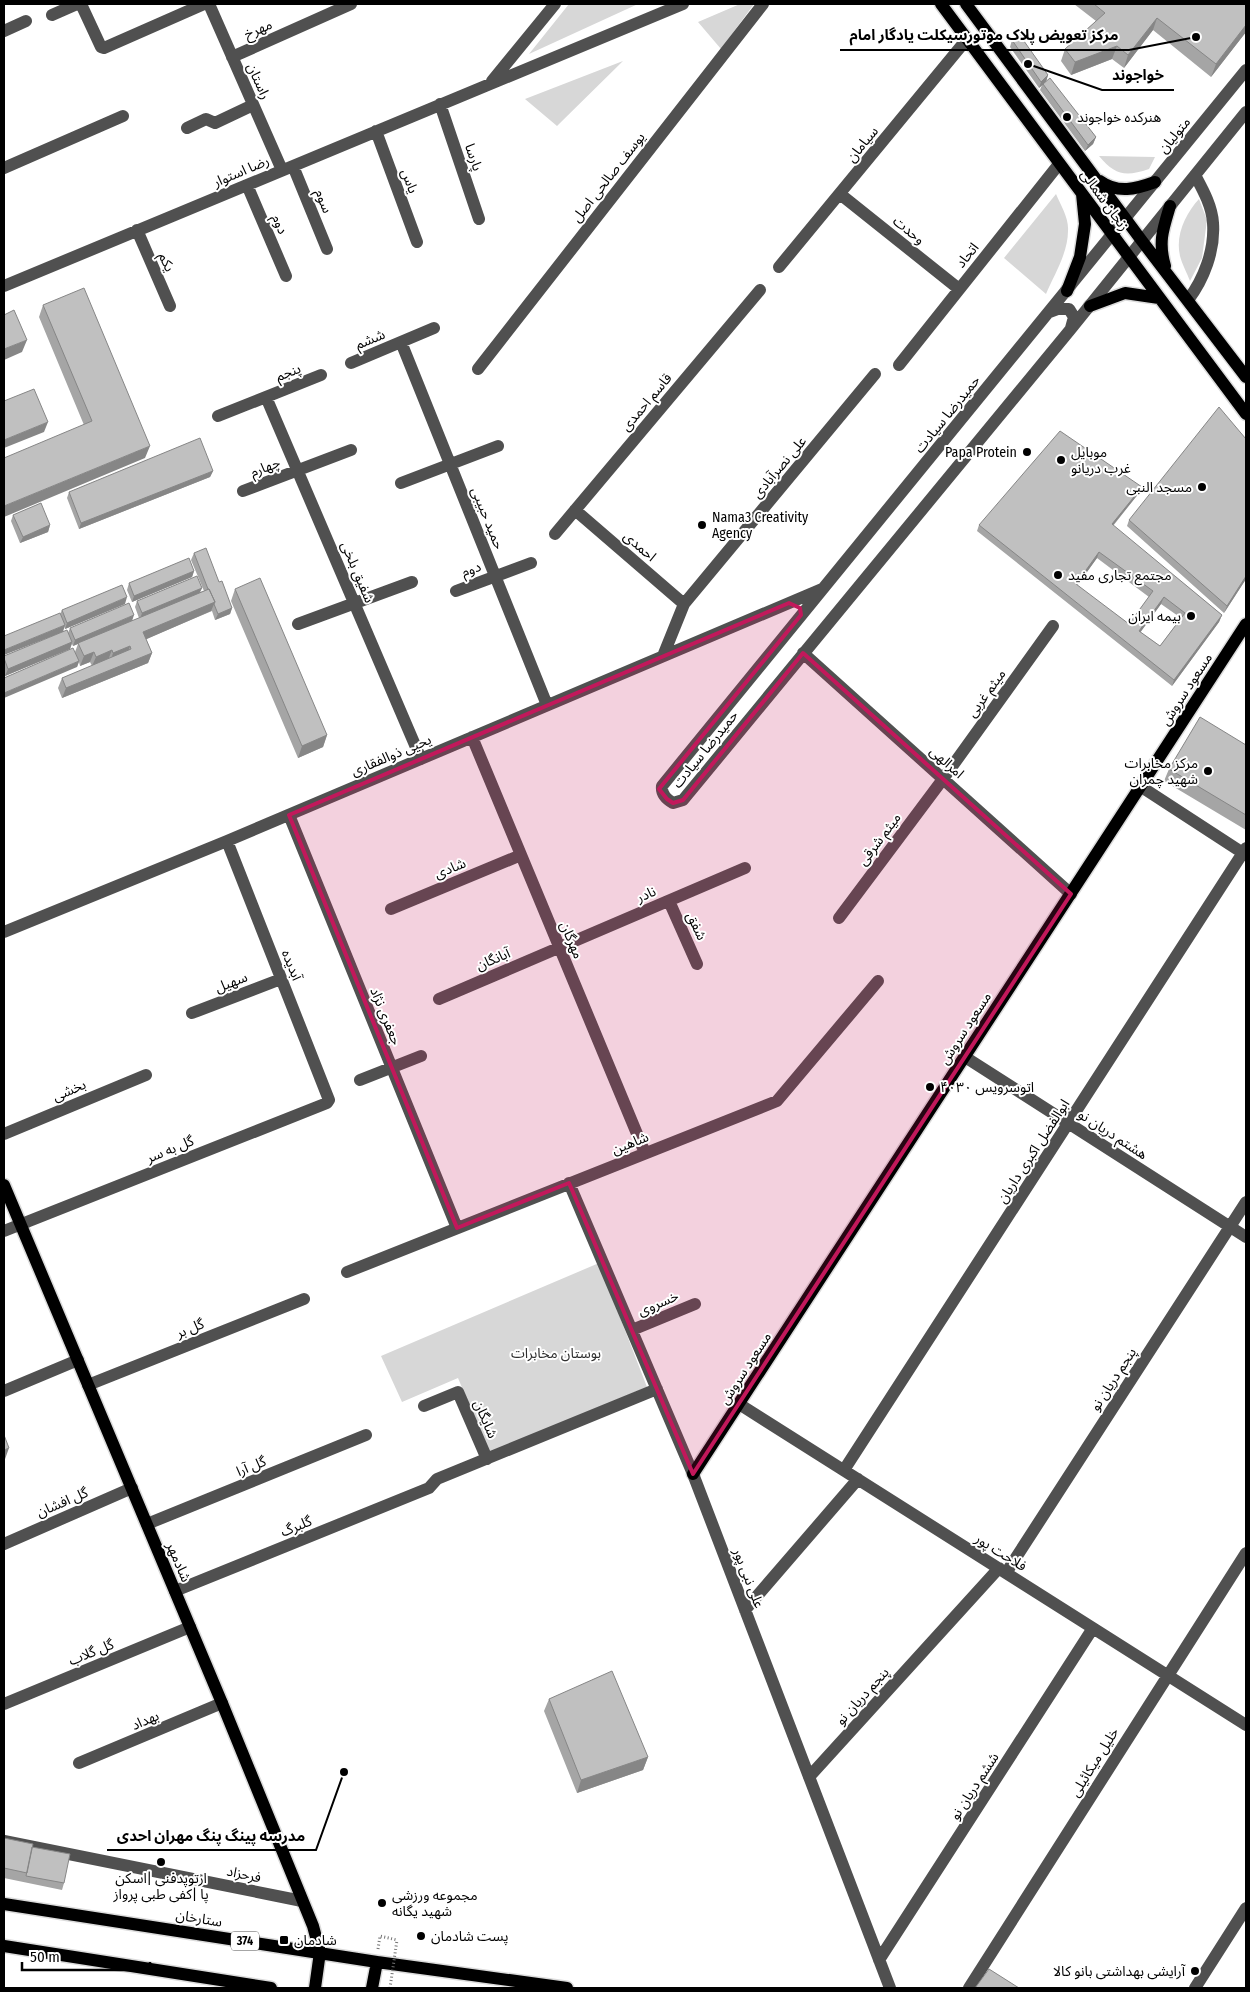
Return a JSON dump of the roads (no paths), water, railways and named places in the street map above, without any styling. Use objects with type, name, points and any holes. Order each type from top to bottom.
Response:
[{"type":"main road","name":"زنجان شمالی","points":[[941,4],[1246,414]]},
{"type":"main road","name":"زنجان شمالی","points":[[966,4],[1142,241],[1246,377]]},
{"type":"main road","points":[[1095,177],[1107,186],[1121,190],[1137,188],[1155,182]]},
{"type":"main road","points":[[1067,291],[1080,257],[1085,224],[1082,194]]},
{"type":"main road","points":[[1167,273],[1161,254],[1160,236],[1170,206]]},
{"type":"main road","points":[[1090,306],[1124,293],[1159,298]]},
{"type":"main road","name":"مسعود سروش","points":[[693,1474],[1246,624]]},
{"type":"main road","name":"شادمهر","points":[[4,1184],[222,1703],[313,1926],[320,1952]]},
{"type":"main road","name":"ستارخان","points":[[4,1904],[377,1962],[567,1988]]},
{"type":"main road","points":[[4,1946],[271,1988]]},
{"type":"main road","points":[[315,1988],[320,1952]]},
{"type":"main road","points":[[372,1988],[377,1962]]},
{"type":"street","points":[[52,15],[79,4],[101,47],[104,48],[204,4]]},
{"type":"street","name":"راستان","points":[[209,4],[254,105],[287,168]]},
{"type":"street","name":"مهرخ","points":[[232,56],[351,4]]},
{"type":"street","name":"رضا استوار","points":[[490,83],[555,4]]},
{"type":"street","name":"رضا استوار","points":[[4,286],[683,4]]},
{"type":"street","name":"یوسف صالحی اصل","points":[[478,369],[763,4]]},
{"type":"street","points":[[5,28],[26,21]]},
{"type":"street","name":"سیامان","points":[[779,267],[968,39]]},
{"type":"street","name":"متولیان","points":[[1126,219],[1246,70]]},
{"type":"street","name":"پارسا","points":[[440,104],[479,219]]},
{"type":"street","points":[[186,128],[206,119],[215,123],[254,105]]},
{"type":"street","points":[[1142,241],[1246,112]]},
{"type":"street","points":[[4,168],[123,116]]},
{"type":"street","name":"یاس","points":[[376,131],[417,242]]},
{"type":"street","name":"اتحاد","points":[[899,365],[1060,164]]},
{"type":"street","name":"سوم","points":[[287,168],[327,249]]},
{"type":"street","points":[[1188,300],[1198,287],[1207,266],[1213,222],[1208,204],[1195,175]]},
{"type":"street","name":"دوم","points":[[247,185],[286,276]]},
{"type":"street","name":"وحدت","points":[[840,194],[959,289]]},
{"type":"street","name":"حمیدرضا سیادت","points":[[1126,219],[662,786],[662,794],[667,799],[673,803],[683,800],[1142,241]]},
{"type":"street","name":"یکم","points":[[137,230],[170,306]]},
{"type":"street","name":"قاسم احمدی","points":[[555,534],[760,290]]},
{"type":"street","points":[[1050,312],[1065,309],[1072,312],[1074,317],[1070,330]]},
{"type":"street","points":[[401,342],[434,328]]},
{"type":"street","name":"ششم","points":[[351,363],[401,342]]},
{"type":"street","name":"حمید حبیبی","points":[[401,342],[547,705]]},
{"type":"street","name":"علی نصرآبادی","points":[[662,656],[684,604],[875,374]]},
{"type":"street","name":"پنجم","points":[[266,397],[321,375]]},
{"type":"street","points":[[218,416],[266,397]]},
{"type":"street","name":"شفیق بلخی","points":[[266,397],[421,759]]},
{"type":"street","points":[[401,483],[498,446]]},
{"type":"street","points":[[298,470],[351,450]]},
{"type":"street","name":"چهارم","points":[[243,491],[298,470]]},
{"type":"street","name":"احمدی","points":[[575,510],[684,604]]},
{"type":"street","points":[[495,576],[531,563]]},
{"type":"street","name":"دوم","points":[[456,590],[495,576]]},
{"type":"street","points":[[298,624],[412,582]]},
{"type":"street","name":"یحیی ذوالفقاری","points":[[4,932],[228,841],[824,588]]},
{"type":"street","points":[[789,603],[800,608],[801,616]]},
{"type":"street","name":"میثم غربی","points":[[943,779],[1053,626]]},
{"type":"street","name":"امرالهی","points":[[803,653],[1071,894]]},
{"type":"street","name":"مهرگان","points":[[472,737],[645,1154]]},
{"type":"street","name":"میثم شرقی","points":[[839,918],[943,779]]},
{"type":"street","points":[[1140,786],[1245,852]]},
{"type":"street","name":"جعفری نژاد","points":[[289,815],[457,1228]]},
{"type":"street","name":"آبدیده","points":[[228,841],[329,1100]]},
{"type":"street","name":"ابوالفضل اکبری داریان","points":[[844,1470],[1245,852]]},
{"type":"street","name":"شادی","points":[[391,909],[521,855]]},
{"type":"street","name":"نادر","points":[[559,947],[745,868]]},
{"type":"street","name":"شفق","points":[[669,900],[697,964]]},
{"type":"street","name":"آبانگان","points":[[439,999],[559,947]]},
{"type":"street","name":"سهیل","points":[[192,1013],[281,979]]},
{"type":"street","name":"شاهین","points":[[347,1272],[777,1102],[878,981]]},
{"type":"street","points":[[360,1080],[421,1056]]},
{"type":"street","name":"هشتم دریان‌ نو","points":[[965,1057],[1246,1237]]},
{"type":"street","name":"بخشی","points":[[4,1134],[146,1074]]},
{"type":"street","name":"گل به سر","points":[[4,1231],[327,1103],[329,1100]]},
{"type":"street","name":"علی نبی پور","points":[[569,1184],[693,1474],[890,1988]]},
{"type":"street","name":"پنجم دریان‌ نو","points":[[809,1777],[1002,1570],[1246,1202]]},
{"type":"street","name":"گل بر","points":[[88,1385],[304,1299]]},
{"type":"street","name":"خسروی","points":[[632,1330],[695,1304]]},
{"type":"street","points":[[4,1392],[78,1360]]},
{"type":"street","name":"گلبرگ","points":[[175,1592],[657,1389]]},
{"type":"street","name":"شایگان","points":[[424,1406],[458,1392],[487,1459]]},
{"type":"street","name":"فلاحت پور","points":[[739,1404],[1246,1725]]},
{"type":"street","name":"گل آرا","points":[[147,1524],[366,1435]]},
{"type":"street","points":[[745,1610],[858,1479]]},
{"type":"street","name":"گل افشان","points":[[4,1544],[132,1488]]},
{"type":"street","name":"خلیل میکائیلی","points":[[969,1988],[1246,1553]]},
{"type":"street","name":"گل گلاب","points":[[4,1704],[190,1627]]},
{"type":"street","name":"ششم دریان نو","points":[[879,1960],[1093,1628]]},
{"type":"street","name":"بهداد","points":[[79,1763],[222,1703]]},
{"type":"street","name":"فرحزاد","points":[[4,1840],[302,1902]]},
{"type":"street","points":[[1195,1988],[1246,1908]]},
{"type":"place","name":"مرکز تعویض پلاک موتورسیکلت یادگار امام","points":[[1196,37]]},
{"type":"place","name":"خواجوند","points":[[1028,64]]},
{"type":"place","name":"هنرکده خواجوند","points":[[1067,117]]},
{"type":"place","name":"Papa Protein","points":[[1027,452]]},
{"type":"place","name":"موبایل غرب دریانو","points":[[1061,460]]},
{"type":"place","name":"مسجد النبی","points":[[1202,487]]},
{"type":"place","name":"Nama3 Creativity Agency","points":[[702,525]]},
{"type":"place","name":"مجتمع تجاری مفید","points":[[1058,575]]},
{"type":"place","name":"بیمه ایران","points":[[1191,616]]},
{"type":"place","name":"مرکز مخابرات شهید چمران","points":[[1208,771]]},
{"type":"place","name":"اتوسرویس ۴۰۳۰","points":[[930,1087]]},
{"type":"place","name":"مدرسه پینگ پنگ مهران احدی","points":[[344,1772]]},
{"type":"place","name":"ارتوپدفنی |اسکن پا |کفی طبی پرواز","points":[[161,1862]]},
{"type":"place","name":"مجموعه ورزشی شهید یگانه","points":[[382,1903]]},
{"type":"place","name":"پست شادمان","points":[[421,1936]]},
{"type":"place","name":"شادمان","points":[[284,1940]]},
{"type":"place","name":"آرایشی بهداشتی بانو کالا","points":[[1195,1971]]},
{"type":"park label","name":"بوستان مخابرات","points":[[556,1353]]}]
